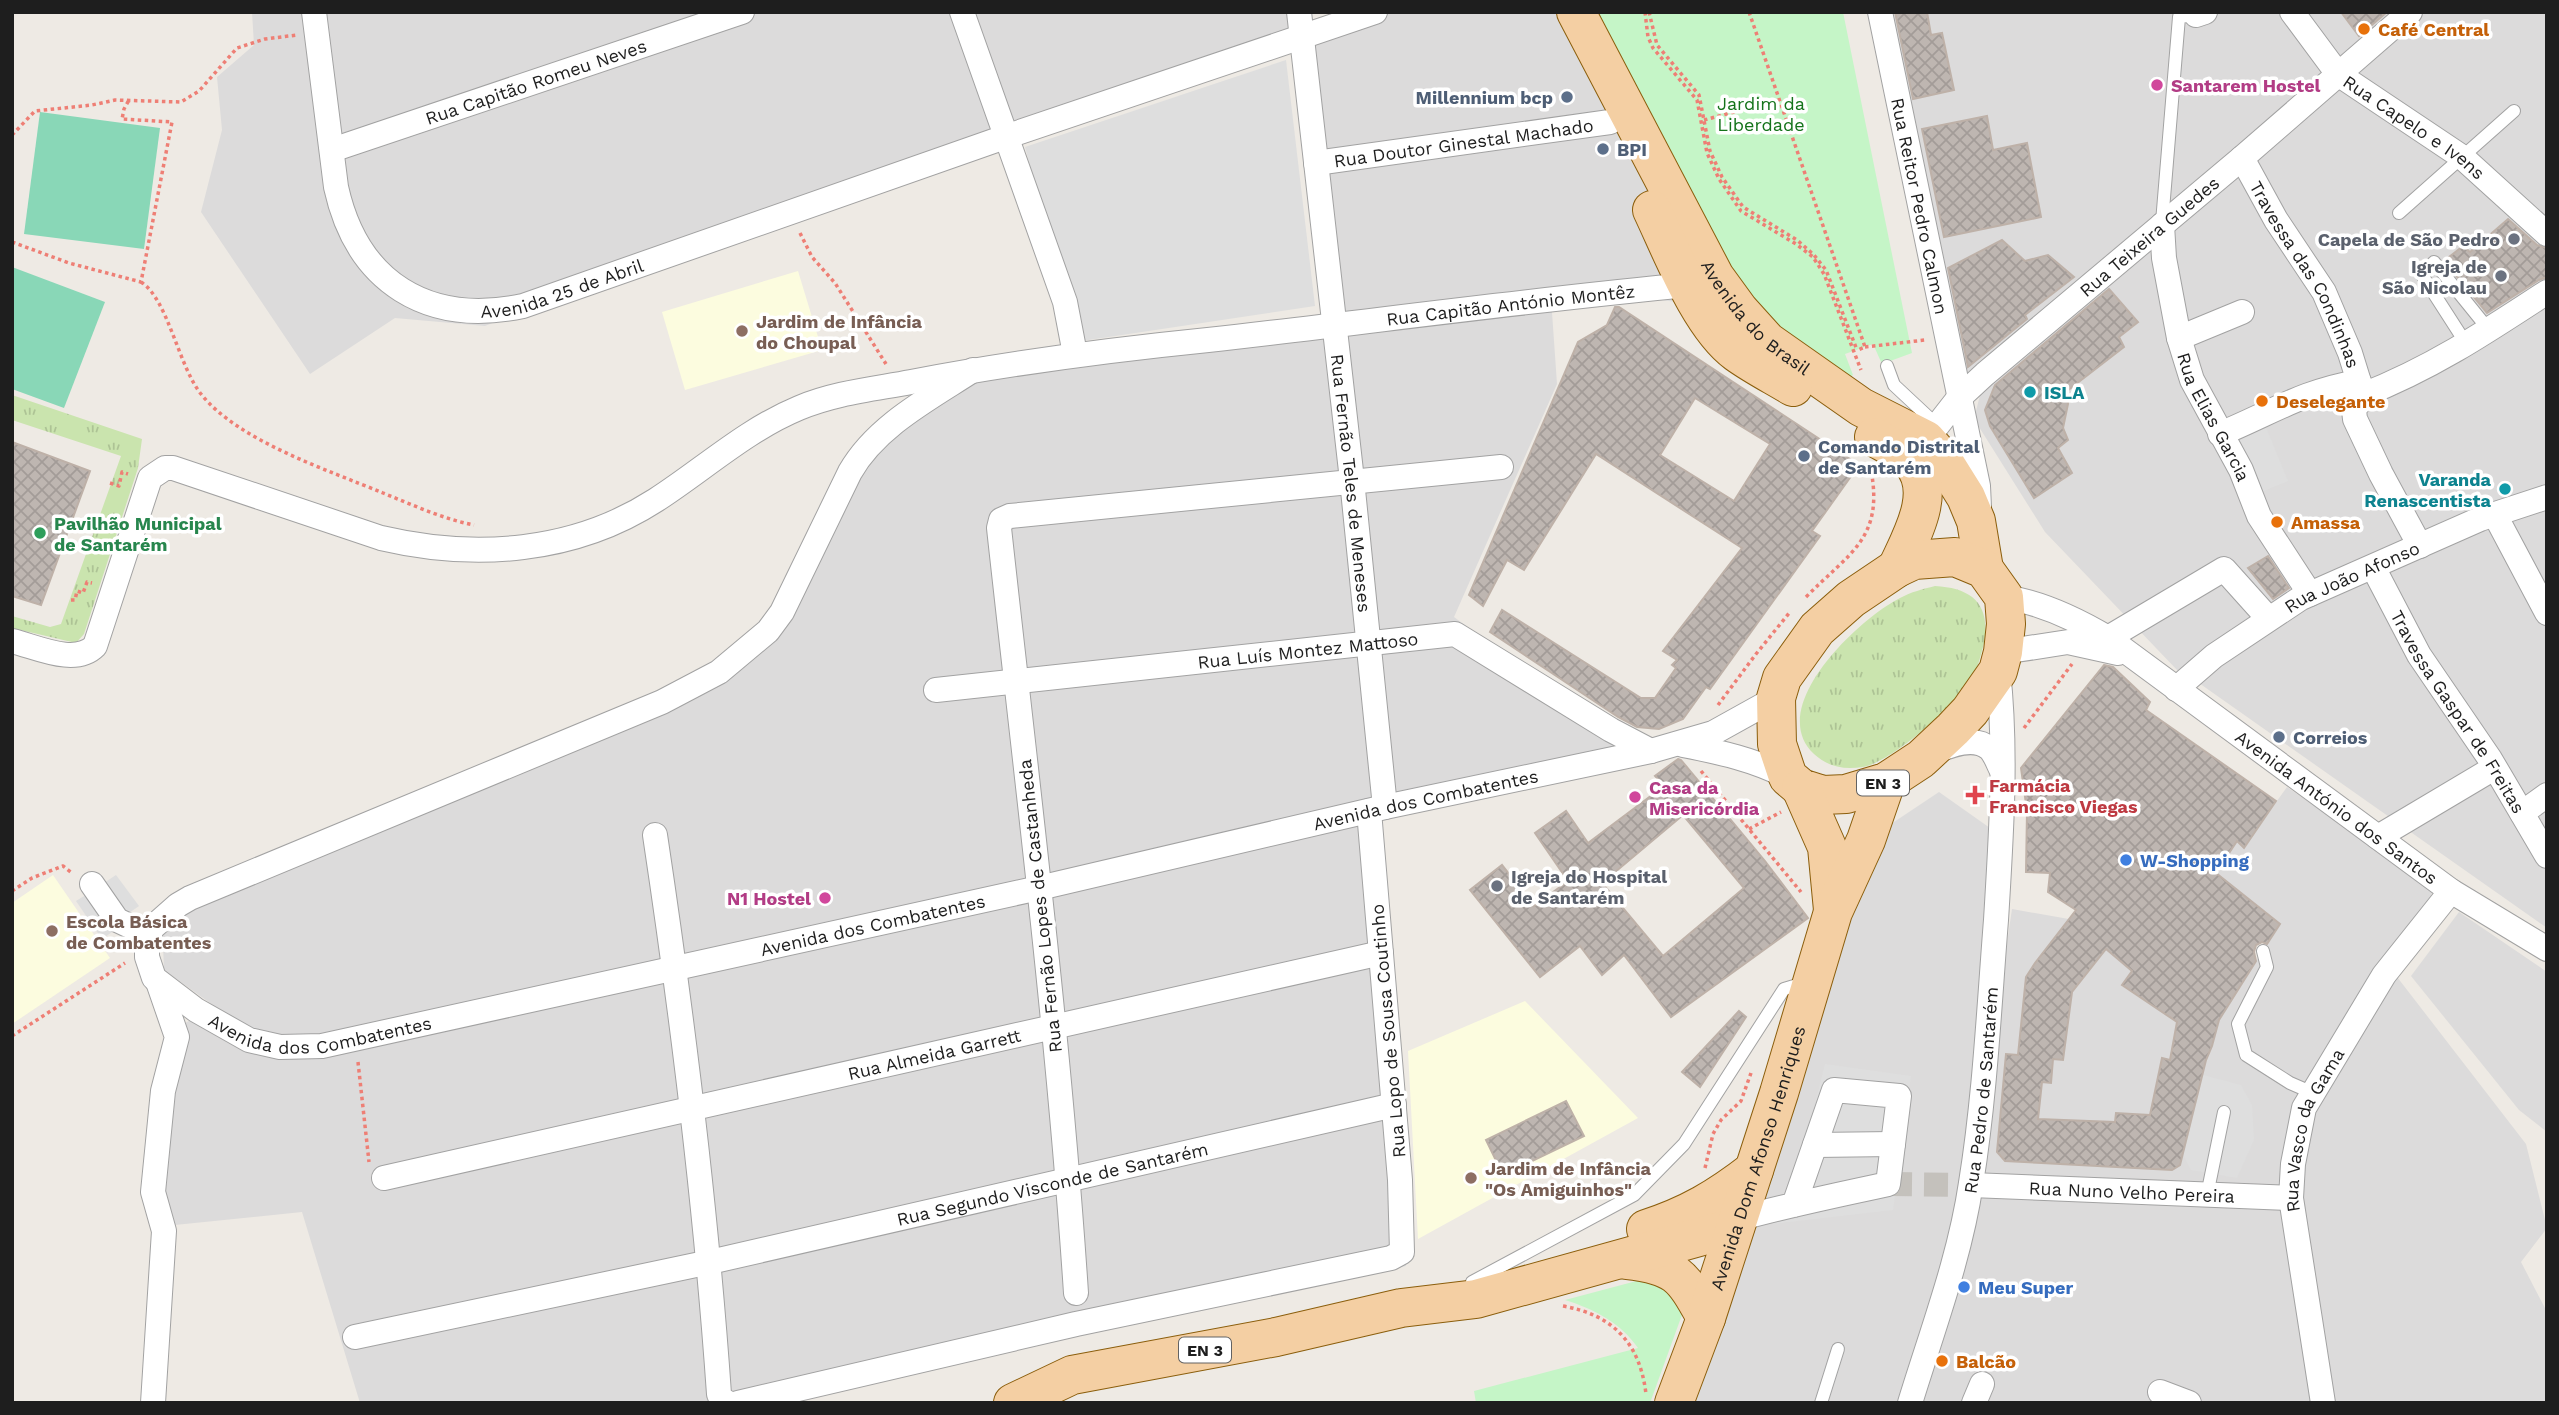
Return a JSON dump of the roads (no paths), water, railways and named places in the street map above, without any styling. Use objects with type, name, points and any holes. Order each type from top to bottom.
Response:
[{"type":"main road","name":"Avenida do Brasil","points":[[1549,12],[1610,122],[1688,285],[1715,330],[1736,353],[1851,421],[1912,461],[1921,480],[1919,519],[1897,568]]},
{"type":"main road","name":"Avenida do Brasil","points":[[1576,12],[1715,277],[1739,310],[1767,341],[1855,403],[1942,438],[1941,457],[1966,497],[1994,583]]},
{"type":"main road","name":"EN 3","points":[[1955,557],[1994,583],[2006,624],[2000,662],[1970,711],[1921,759],[1886,782],[1846,794],[1790,793],[1777,744],[1776,698],[1782,678],[1817,628],[1851,599],[1897,568],[1914,560],[1955,557]]},
{"type":"main road","name":"Avenida Dom Afonso Henriques","points":[[1674,1403],[1706,1318],[1737,1223],[1833,912],[1866,840],[1886,782]]},
{"type":"main road","name":"Avenida Dom Afonso Henriques","points":[[1790,793],[1827,847],[1833,912]]},
{"type":"main road","name":"EN 3","points":[[1401,1308],[1472,1282],[1675,1219],[1711,1202],[1754,1170]]},
{"type":"main road","name":"EN 3","points":[[1013,1403],[1072,1376],[1276,1337],[1401,1308],[1476,1299],[1737,1223]]},
{"type":"main road","points":[[1620,1259],[1648,1263],[1675,1273],[1691,1291],[1706,1318]]},
{"type":"street","name":"Avenida 25 de Abril","points":[[313,12],[342,211],[358,245],[379,273],[406,293],[423,301],[478,313],[523,306],[1005,137],[1375,12]]},
{"type":"street","name":"Rua Capitão Romeu Neves","points":[[331,150],[742,12]]},
{"type":"street","points":[[962,12],[1065,302],[1075,354]]},
{"type":"street","name":"Rua Fernão Teles de Meneses","points":[[1299,12],[1369,642],[1377,809]]},
{"type":"street","name":"Rua Reitor Pedro Calmon","points":[[1880,12],[1979,502],[1976,521]]},
{"type":"street","name":"Rua Capelo e Ivens","points":[[2291,12],[2338,74],[2462,158],[2547,234]]},
{"type":"street","name":"Rua Teixeira Guedes","points":[[1958,399],[2410,12]]},
{"type":"street","name":"Rua Doutor Ginestal Machado","points":[[1316,163],[1610,122]]},
{"type":"street","name":"Travessa das Condinhas","points":[[2242,158],[2276,220],[2323,292],[2340,327],[2361,389]]},
{"type":"street","name":"Rua Elias Garcia","points":[[2162,225],[2164,258],[2179,338],[2192,380],[2241,470],[2259,516],[2310,594]]},
{"type":"street","name":"Rua Capitão António Montêz","points":[[12,641],[71,656],[89,652],[95,646],[153,467],[173,468],[381,538],[404,543],[456,549],[538,546],[557,543],[619,520],[653,502],[710,464],[741,439],[800,407],[834,397],[973,370],[1075,354],[1688,285]]},
{"type":"street","points":[[2220,434],[2258,419],[2284,403],[2333,386],[2361,389],[2403,379],[2467,345],[2547,292]]},
{"type":"street","points":[[2179,338],[2242,312]]},
{"type":"street","points":[[153,1403],[163,1231],[153,1192],[163,1091],[177,1037],[158,981],[148,964],[149,937],[172,909],[190,898],[662,702],[719,672],[761,639],[779,617],[850,472],[864,450],[895,424],[973,370]]},
{"type":"street","points":[[2361,389],[2354,410],[2355,419],[2420,546]]},
{"type":"street","points":[[1942,438],[1958,399]]},
{"type":"street","points":[[1352,480],[1501,467]]},
{"type":"street","name":"Rua Fernão Lopes de Castanheda","points":[[1076,1293],[1068,1179],[999,528],[1001,520],[1005,516],[1352,480]]},
{"type":"street","name":"Rua João Afonso","points":[[2176,689],[2214,656],[2267,618],[2310,594],[2495,515],[2547,497]]},
{"type":"street","points":[[2495,515],[2547,613]]},
{"type":"street","name":"Travessa Gaspar de Freitas","points":[[2373,566],[2419,655],[2494,768],[2547,856]]},
{"type":"street","points":[[2108,638],[2224,569],[2267,618]]},
{"type":"street","name":"Avenida António dos Santos","points":[[1994,583],[2023,599],[2085,624],[2108,638],[2451,891],[2547,949]]},
{"type":"street","name":"Rua Luís Montez Mattoso","points":[[936,690],[1455,634],[1611,730],[1651,751]]},
{"type":"street","name":"Avenida António dos Santos","points":[[2000,662],[2067,642],[2132,657]]},
{"type":"street","name":"Rua Pedro de Santarém","points":[[1910,1403],[1953,1262],[1971,1185],[1989,1028],[1999,872],[2003,720],[2000,662]]},
{"type":"street","name":"Avenida dos Combatentes","points":[[158,981],[196,1010],[249,1040],[264,1045],[310,1047],[1039,888],[1377,809],[1651,751],[1713,733],[1776,698]]},
{"type":"street","points":[[1921,759],[1953,744],[1971,743],[1990,749],[2001,769]]},
{"type":"street","points":[[1675,744],[1724,752],[1769,767],[1790,793]]},
{"type":"street","points":[[2378,837],[2494,768]]},
{"type":"street","points":[[2522,813],[2547,794]]},
{"type":"street","name":"Rua Lopo de Sousa Coutinho","points":[[738,1403],[1076,1324],[1391,1258],[1402,1252],[1400,1180],[1381,953],[1377,809]]},
{"type":"street","points":[[655,835],[675,967],[710,1262],[719,1395],[728,1403]]},
{"type":"street","points":[[92,884],[117,920],[149,937]]},
{"type":"street","name":"Rua Vasco da Gama","points":[[2323,1403],[2291,1198],[2292,1164],[2304,1108],[2384,975],[2451,891]]},
{"type":"street","name":"Rua Almeida Garrett","points":[[384,1178],[1381,953]]},
{"type":"street","points":[[1737,1223],[1776,1207],[1794,1205],[1888,1184],[1899,1096],[1834,1090],[1794,1205]]},
{"type":"street","name":"Rua Segundo Visconde de Santarém","points":[[355,1337],[710,1262],[1394,1105]]},
{"type":"street","points":[[1815,1144],[1893,1144]]},
{"type":"street","name":"Rua Nuno Velho Pereira","points":[[1971,1185],[2291,1198]]},
{"type":"street","points":[[2160,1392],[2189,1403]]},
{"type":"lane","points":[[2162,225],[2179,17],[2201,14]]},
{"type":"lane","points":[[2399,214],[2514,111]]},
{"type":"lane","points":[[2467,345],[2422,275],[2434,262],[2489,330]]},
{"type":"lane","points":[[1887,366],[1894,385],[1972,468]]},
{"type":"lane","points":[[2263,951],[2267,967],[2238,1024],[2246,1055],[2290,1083],[2313,1093]]},
{"type":"lane","points":[[1472,1282],[1634,1195],[1684,1144],[1784,989],[1812,981]]},
{"type":"lane","points":[[2207,1195],[2224,1112]]},
{"type":"lane","points":[[1821,1403],[1838,1349]]},
{"type":"tunnel","points":[[1888,1184],[1971,1185]]},
{"type":"place","name":"Café Central","points":[[2364,29]]},
{"type":"place","name":"Santarem Hostel","points":[[2157,85]]},
{"type":"place","name":"Millennium bcp","points":[[1567,97]]},
{"type":"place","name":"BPI","points":[[1603,149]]},
{"type":"place","name":"Capela de São Pedro","points":[[2514,239]]},
{"type":"place","name":"Igreja de São Nicolau","points":[[2501,276]]},
{"type":"place","name":"Jardim de Infância do Choupal","points":[[742,331]]},
{"type":"place","name":"ISLA","points":[[2030,392]]},
{"type":"place","name":"Deselegante","points":[[2262,401]]},
{"type":"place","name":"Comando Distrital de Santarém","points":[[1804,456]]},
{"type":"place","name":"Varanda Renascentista","points":[[2505,489]]},
{"type":"place","name":"Amassa","points":[[2277,522]]},
{"type":"place","name":"Pavilhão Municipal de Santarém","points":[[40,533]]},
{"type":"place","name":"Correios","points":[[2279,737]]},
{"type":"place","name":"Farmácia Francisco Viegas","points":[[1975,795]]},
{"type":"place","name":"Casa da Misericórdia","points":[[1635,797]]},
{"type":"place","name":"W-Shopping","points":[[2126,860]]},
{"type":"place","name":"Igreja do Hospital de Santarém","points":[[1497,886]]},
{"type":"place","name":"N1 Hostel","points":[[825,898]]},
{"type":"place","name":"Escola Básica de Combatentes","points":[[52,931]]},
{"type":"place","name":"Jardim de Infância \"Os Amiguinhos\"","points":[[1471,1178]]},
{"type":"place","name":"Meu Super","points":[[1964,1287]]},
{"type":"place","name":"Balcão","points":[[1942,1361]]},
{"type":"park label","name":"Jardim da Liberdade","points":[[1761,113]]}]
